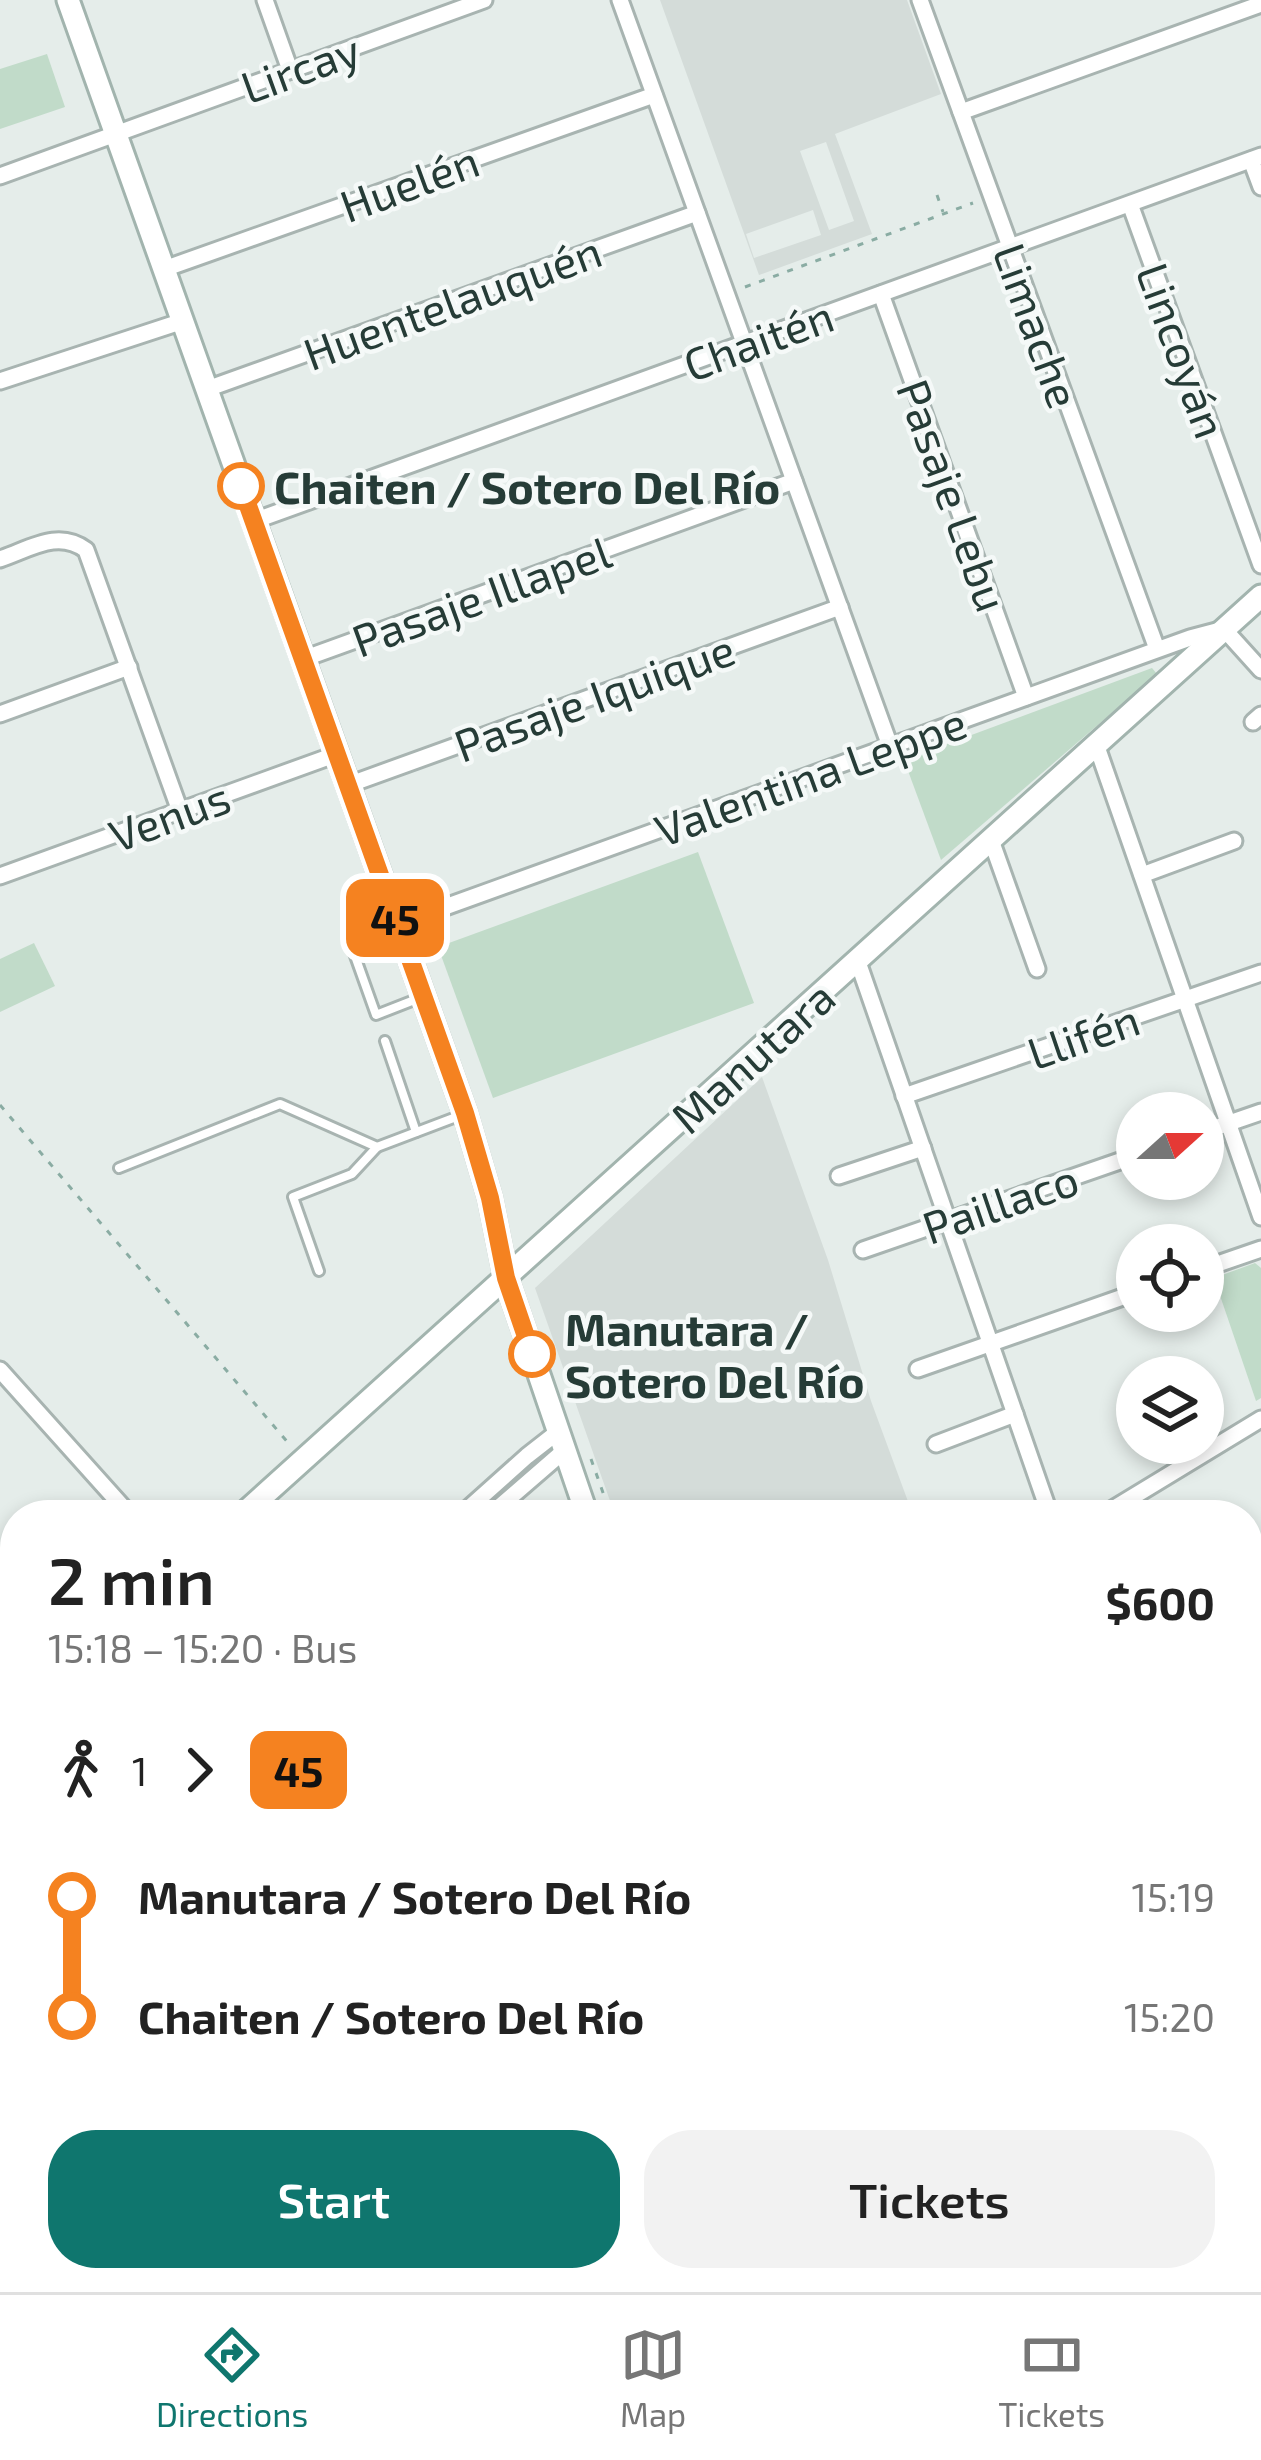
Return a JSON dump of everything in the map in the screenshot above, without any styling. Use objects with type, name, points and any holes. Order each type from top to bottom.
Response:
[{"type":"main road","points":[[68,0],[465,1113],[490,1198],[506,1278],[582,1500]]},
{"type":"main road","name":"Manutara","points":[[259,1500],[1261,596]]},
{"type":"street","points":[[265,0],[290,70]]},
{"type":"street","points":[[425,0],[432,19]]},
{"type":"street","name":"Lircay","points":[[0,176],[484,0]]},
{"type":"street","points":[[620,0],[890,746]]},
{"type":"street","name":"Limache","points":[[920,0],[1157,650]]},
{"type":"street","points":[[961,112],[1261,4]]},
{"type":"street","name":"Huelén","points":[[164,269],[654,94]]},
{"type":"street","points":[[1256,158],[1261,187]]},
{"type":"street","name":"Chaitén","points":[[254,521],[1256,158]]},
{"type":"street","name":"Lincoyán","points":[[1130,204],[1261,565]]},
{"type":"street","name":"Huentelauquén","points":[[207,389],[697,213]]},
{"type":"street","name":"Pasaje Lebu","points":[[881,294],[1026,697]]},
{"type":"street","points":[[0,381],[183,322]]},
{"type":"street","name":"Pasaje Illapel","points":[[303,659],[794,481]]},
{"type":"street","points":[[0,559],[60,538],[86,550],[180,811]]},
{"type":"street","name":"Pasaje Iquique","points":[[348,785],[840,607]]},
{"type":"street","points":[[1223,629],[1261,670]]},
{"type":"street","name":"Valentina Leppe","points":[[398,924],[1223,629]]},
{"type":"street","points":[[0,714],[129,667]]},
{"type":"street","points":[[1096,744],[1261,1217]]},
{"type":"street","name":"Venus","points":[[0,876],[337,754]]},
{"type":"street","points":[[991,841],[1037,969]]},
{"type":"street","points":[[1142,874],[1234,841]]},
{"type":"street","points":[[858,962],[1045,1500]]},
{"type":"street","name":"Llifén","points":[[904,1096],[1261,974]]},
{"type":"street","points":[[1224,1125],[1261,1112]]},
{"type":"street","points":[[839,1176],[923,1148]]},
{"type":"street","name":"Paillaco","points":[[863,1250],[1116,1162]]},
{"type":"street","points":[[1224,1262],[1261,1249]]},
{"type":"street","points":[[918,1369],[1116,1299]]},
{"type":"street","points":[[0,1370],[117,1500]]},
{"type":"street","points":[[936,1444],[1015,1414]]},
{"type":"street","points":[[1128,1500],[1261,1419]]},
{"type":"street","points":[[478,1500],[527,1456],[562,1441]]},
{"type":"street","points":[[505,1500],[562,1441]]},
{"type":"lane","points":[[398,924],[350,942],[376,1015],[423,996]]},
{"type":"lane","points":[[385,1041],[416,1132]]},
{"type":"lane","points":[[119,1168],[280,1104],[377,1147]]},
{"type":"lane","points":[[319,1271],[293,1197],[352,1174],[377,1147],[465,1113]]},
{"type":"path","points":[[937,195],[944,214]]},
{"type":"path","points":[[726,293],[991,197]]},
{"type":"path","points":[[0,1105],[303,1460]]},
{"type":"shaded area","points":[[660,0],[907,0],[941,94],[835,134],[872,234],[759,275]],"holes":[[[826,142],[854,221],[829,230],[800,151]],[[813,210],[821,235],[754,258],[746,234]]]},
{"type":"shaded area","points":[[762,1077],[907,1500],[610,1500],[535,1288]]},
{"type":"green space","points":[[47,54],[65,107],[0,129],[0,69]]},
{"type":"green space","points":[[1152,668],[1157,674],[941,860],[904,760]]},
{"type":"green space","points":[[698,852],[754,1003],[493,1098],[438,947]]},
{"type":"green space","points":[[34,943],[55,986],[0,1012],[0,959]]},
{"type":"green space","points":[[1255,1263],[1261,1268],[1261,1398],[1256,1401],[1224,1307],[1224,1274]]},
{"type":"bus line","name":"45","points":[[241,486],[465,1113],[490,1198],[506,1278],[532,1354]]},
{"type":"place","name":"Chaiten / Sotero Del Río","points":[[241,486]]},
{"type":"place","name":"Manutara / Sotero Del Río","points":[[532,1354]]}]
